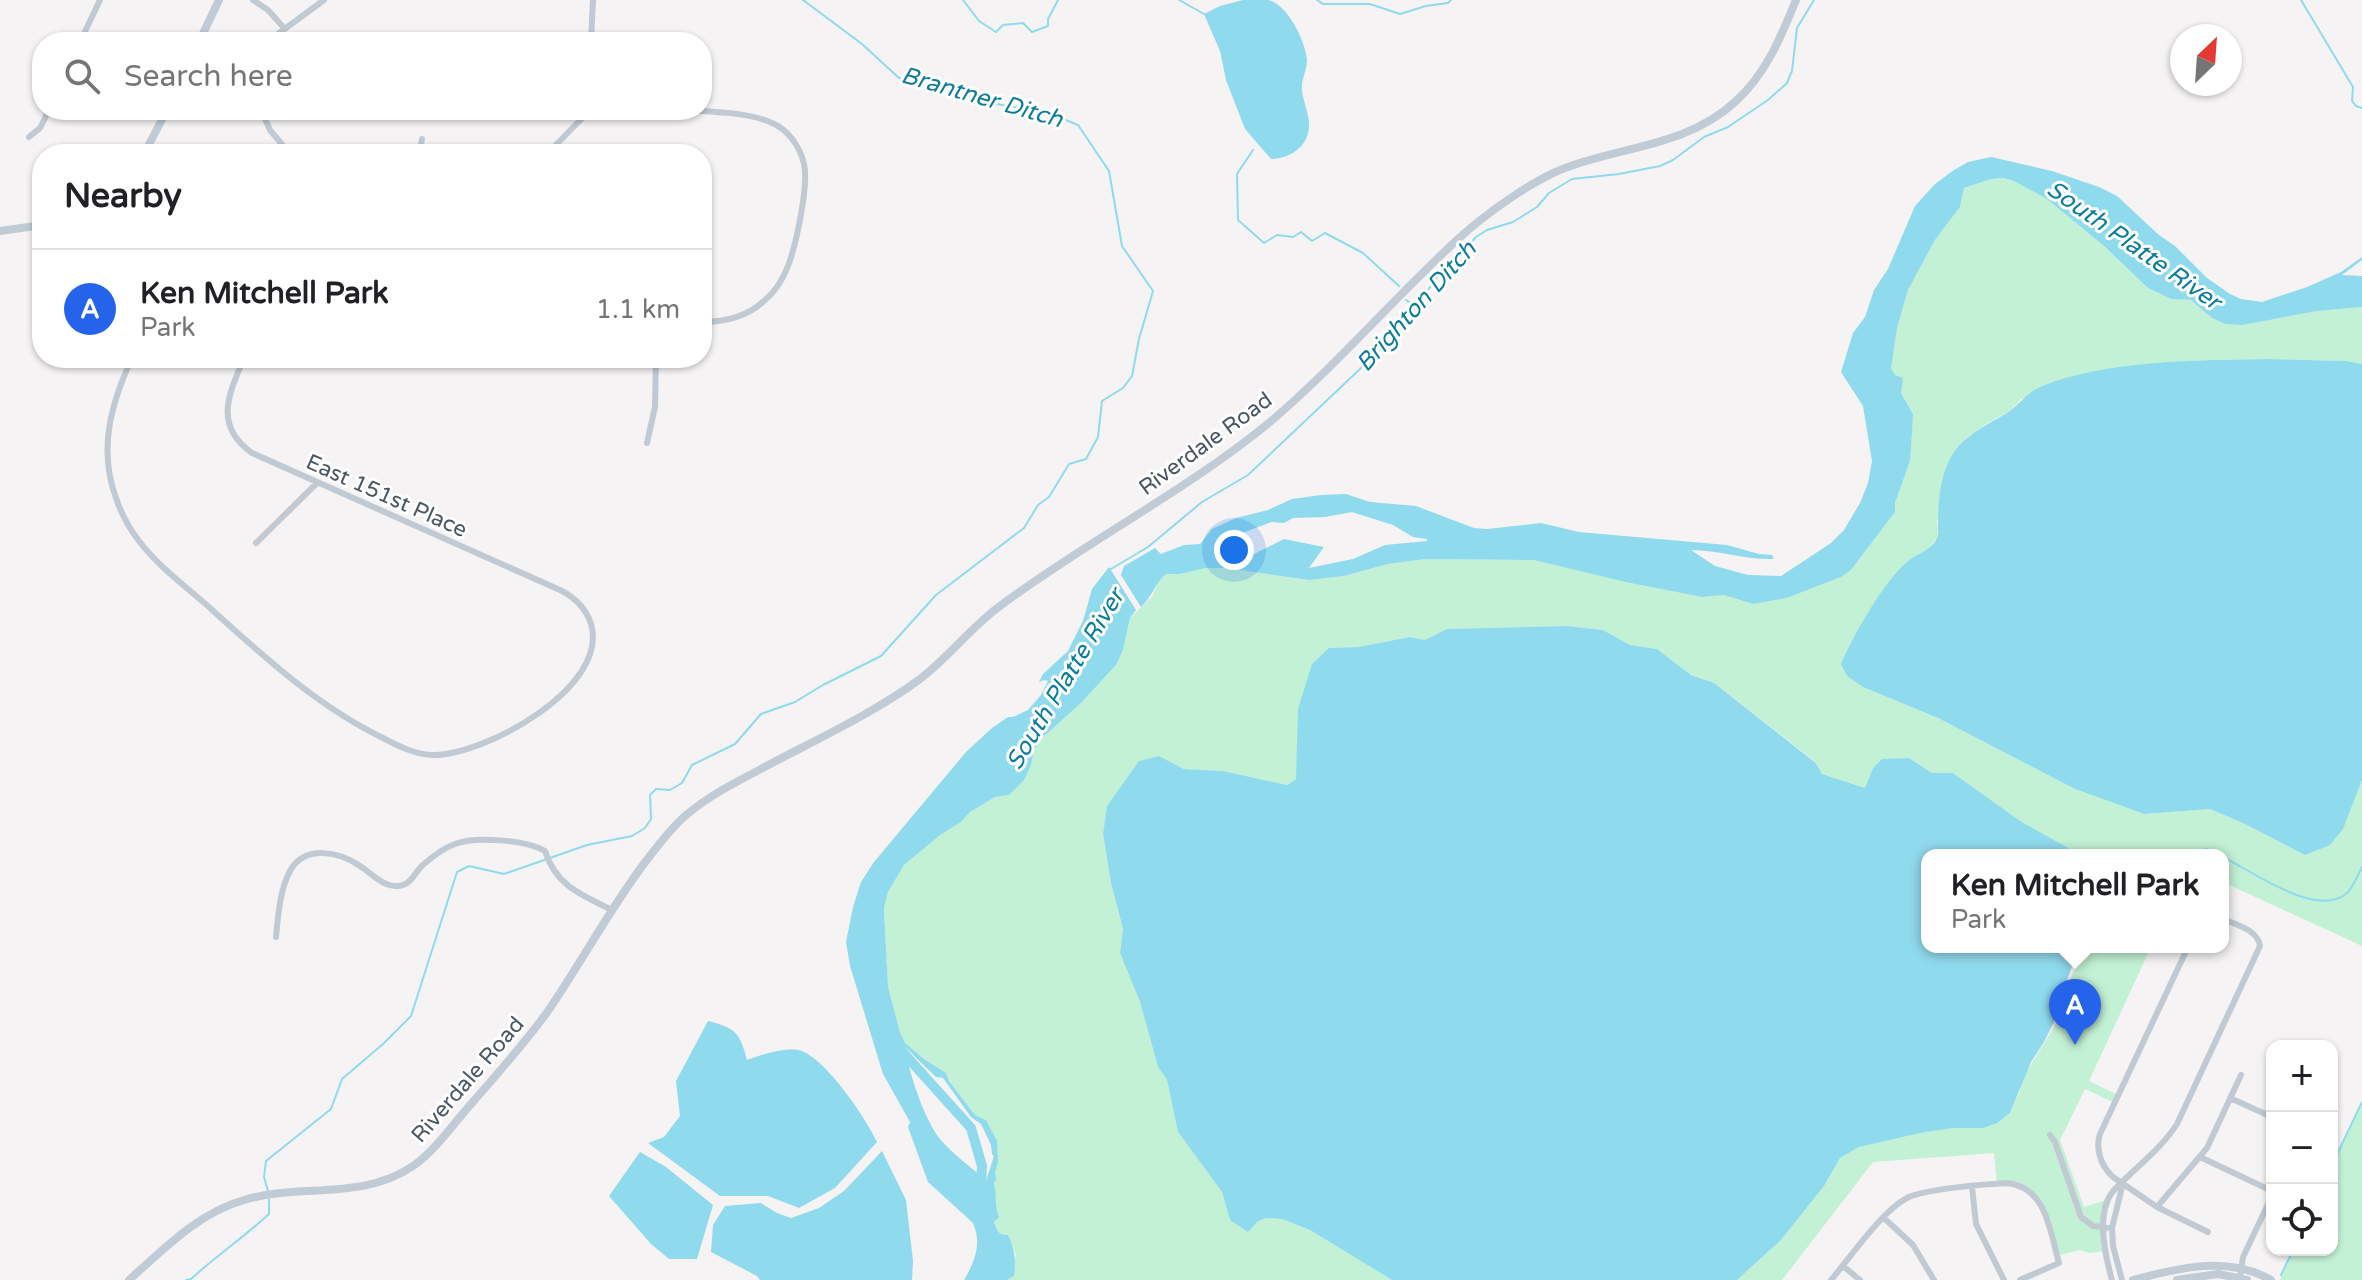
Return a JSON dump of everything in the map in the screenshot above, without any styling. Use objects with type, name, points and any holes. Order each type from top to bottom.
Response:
[{"type":"street","points":[[85,32],[100,0]]},
{"type":"street","points":[[204,32],[219,0]]},
{"type":"street","points":[[253,0],[268,10],[284,28]]},
{"type":"street","points":[[279,32],[324,0]]},
{"type":"street","points":[[591,32],[593,0]]},
{"type":"street","name":"Riverdale Road","points":[[129,1280],[202,1219],[236,1203],[269,1195],[373,1185],[390,1180],[418,1163],[547,1013],[612,910],[659,844],[691,811],[732,784],[914,683],[999,607],[1252,436],[1482,219],[1560,170],[1672,139],[1699,127],[1725,110],[1764,68],[1796,0]]},
{"type":"street","points":[[712,113],[764,119],[784,131],[796,146],[804,164],[805,188],[791,257],[782,279],[758,307],[727,320],[712,321]]},
{"type":"street","points":[[29,137],[44,120]]},
{"type":"street","points":[[149,144],[162,120]]},
{"type":"street","points":[[266,120],[282,144]]},
{"type":"street","points":[[557,144],[580,120]]},
{"type":"street","points":[[421,144],[422,139]]},
{"type":"street","points":[[0,231],[32,226]]},
{"type":"street","name":"East 151st Place","points":[[128,368],[115,397],[107,456],[112,488],[137,539],[201,601],[327,707],[390,742],[414,752],[434,755],[462,750],[508,732],[555,701],[586,664],[593,643],[592,628],[583,607],[567,593],[252,453],[234,434],[227,415],[240,368]]},
{"type":"street","points":[[647,443],[655,407],[656,368]]},
{"type":"street","points":[[256,543],[317,483]]},
{"type":"street","points":[[276,937],[288,874],[293,866],[311,854],[322,852],[337,854],[361,866],[382,882],[400,886],[411,882],[421,866],[456,844],[472,841],[526,843],[545,851],[569,888],[612,910]]},
{"type":"street","points":[[2112,1280],[2104,1251],[2103,1228],[2109,1199],[2115,1188],[2166,1139],[2177,1124],[2260,946],[2255,934],[2229,922]]},
{"type":"street","points":[[2185,953],[2098,1139],[2098,1150],[2107,1171],[2123,1183],[2157,1207],[2208,1232]]},
{"type":"street","points":[[2157,1207],[2211,1140],[2241,1075]]},
{"type":"street","points":[[2230,1098],[2266,1114]]},
{"type":"street","points":[[2050,1135],[2081,1217],[2089,1224],[2112,1228]]},
{"type":"street","points":[[2200,1157],[2266,1191]]},
{"type":"street","points":[[1831,1280],[1901,1202],[1916,1194],[2002,1183],[2016,1184],[2039,1201],[2059,1263],[2020,1280]]},
{"type":"street","points":[[2122,1280],[2113,1246],[2112,1228],[2123,1183]]},
{"type":"street","points":[[1972,1187],[1976,1224],[2004,1280]]},
{"type":"street","points":[[2243,1275],[2243,1257],[2266,1207]]},
{"type":"street","points":[[1884,1218],[1913,1245],[1934,1280]]},
{"type":"street","points":[[2133,1280],[2207,1265],[2271,1280]]},
{"type":"street","points":[[1843,1266],[1860,1280]]},
{"type":"street","points":[[2177,1280],[2204,1275],[2243,1275]]},
{"type":"green space","points":[[1991,179],[2014,181],[2047,199],[2104,246],[2148,288],[2171,299],[2191,300],[2243,325],[2317,311],[2362,307],[2362,364],[2269,359],[2143,365],[2072,377],[2021,399],[2010,411],[1965,439],[1937,521],[1938,536],[1927,550],[1863,687],[1938,718],[2075,789],[2144,814],[2210,809],[2305,855],[2353,801],[2362,780],[2362,946],[2229,885],[2229,849],[2070,849],[2019,821],[1953,773],[1932,773],[1909,758],[1873,768],[1865,788],[1822,774],[1816,762],[1714,683],[1691,675],[1657,649],[1630,645],[1603,630],[1567,626],[1447,629],[1425,640],[1410,637],[1358,647],[1329,648],[1298,709],[1297,778],[1287,785],[1223,771],[1184,769],[1159,756],[1107,806],[1103,835],[1123,929],[1120,953],[1140,1002],[1158,1067],[1167,1080],[1178,1132],[1222,1192],[1230,1220],[1257,1222],[1266,1218],[1282,1219],[1310,1230],[1392,1280],[1007,1280],[1016,1255],[1008,1235],[1000,1233],[993,1222],[998,1217],[994,1205],[995,1139],[986,1120],[975,1115],[946,1073],[905,1043],[888,987],[884,908],[888,892],[904,865],[970,812],[995,797],[1009,795],[1031,765],[1040,740],[1082,702],[1116,665],[1123,650],[1130,618],[1152,597],[1165,574],[1225,568],[1309,580],[1426,559],[1534,560],[1625,582],[1702,597],[1724,595],[1753,604],[1787,598],[1841,577],[1851,570],[1895,512],[1895,503],[1910,461],[1913,414],[1891,369],[1897,328],[1908,290],[1935,240],[1960,207],[1964,188]]},
{"type":"green space","points":[[2081,953],[2148,953],[2089,1081],[2118,1095],[2115,1103],[2085,1089],[2060,1140],[2084,1207],[2109,1199],[2104,1251],[2090,1253],[2079,1250],[2057,1256],[2043,1209],[2028,1190],[1997,1184],[1994,1153],[1873,1162],[1782,1280],[1737,1280],[1781,1240],[1824,1186],[1840,1158],[1859,1147],[1925,1132],[1983,1128],[2010,1113],[2024,1076],[2057,1022]]},
{"type":"green space","points":[[2362,1102],[2362,1280],[2280,1280],[2291,1256],[2338,1256],[2338,1154]]},
{"type":"water","points":[[1243,0],[1275,3],[1289,16],[1306,52],[1302,90],[1308,134],[1301,146],[1291,154],[1278,158],[1271,159],[1245,129],[1226,80],[1220,51],[1204,14]]},
{"type":"water","points":[[1991,157],[2052,171],[2117,196],[2207,278],[2241,299],[2262,302],[2307,287],[2341,272],[2362,257],[2342,275],[2362,276],[2362,307],[2317,311],[2243,325],[2226,324],[2212,318],[2191,300],[2171,299],[2148,288],[2104,246],[2047,199],[2014,181],[1991,179],[1964,188],[1960,207],[1935,240],[1908,290],[1897,328],[1891,369],[1903,378],[1901,393],[1913,414],[1910,461],[1895,503],[1895,512],[1851,570],[1841,577],[1787,598],[1753,604],[1724,595],[1702,597],[1625,582],[1534,560],[1426,559],[1309,580],[1206,568],[1166,574],[1141,607],[1121,575],[1124,566],[1155,548],[1161,554],[1184,545],[1200,544],[1212,529],[1236,518],[1268,510],[1292,499],[1346,494],[1370,502],[1416,506],[1474,528],[1541,523],[1579,532],[1727,545],[1772,555],[1774,559],[1691,550],[1715,566],[1748,575],[1781,576],[1831,543],[1844,530],[1860,503],[1872,461],[1863,406],[1841,372],[1853,333],[1865,317],[1874,290],[1888,269],[1915,206],[1935,184],[1968,162]],"holes":[[[1352,512],[1393,525],[1427,541],[1385,545],[1353,559],[1309,568],[1324,547],[1284,539],[1248,557],[1239,553],[1249,536],[1241,538],[1242,533],[1293,518]]]},
{"type":"water","points":[[2269,359],[2362,364],[2362,780],[2343,829],[2330,845],[2305,855],[2210,809],[2144,814],[2075,789],[1938,718],[1863,687],[1847,676],[1841,664],[1879,595],[1898,571],[1936,540],[1945,470],[1959,446],[1973,434],[2007,413],[2035,390],[2065,378],[2153,363]]},
{"type":"water","points":[[1109,567],[1136,610],[1130,618],[1123,650],[1116,665],[1082,702],[1040,740],[1024,780],[1009,795],[995,797],[970,812],[904,865],[888,892],[884,908],[888,987],[905,1043],[946,1073],[975,1115],[986,1120],[997,1141],[998,1161],[994,1183],[999,1217],[994,1222],[998,1232],[1008,1235],[1010,1240],[1014,1276],[1007,1280],[964,1280],[976,1252],[976,1230],[973,1223],[928,1182],[908,1127],[910,1122],[883,1074],[850,966],[846,942],[861,882],[874,862],[966,752],[1008,717],[1028,710],[1041,695],[1048,681],[1039,682],[1043,674],[1068,651],[1083,621],[1092,589]],"holes":[[[905,1047],[936,1077],[943,1078],[971,1117],[981,1124],[994,1156],[986,1181],[934,1130],[918,1095]]]},
{"type":"water","points":[[1567,626],[1603,630],[1630,645],[1657,649],[1691,675],[1714,683],[1816,763],[1822,774],[1865,788],[1873,768],[1882,759],[1909,758],[1932,773],[1953,773],[2020,821],[2070,849],[1921,849],[1921,953],[2077,953],[2054,1022],[2031,1062],[2010,1113],[1997,1123],[1983,1128],[1925,1132],[1859,1147],[1840,1158],[1824,1186],[1781,1240],[1737,1280],[1392,1280],[1310,1230],[1282,1219],[1266,1218],[1248,1232],[1230,1220],[1222,1192],[1178,1132],[1167,1080],[1158,1067],[1140,1002],[1120,953],[1123,929],[1103,834],[1107,806],[1139,761],[1159,756],[1184,769],[1223,771],[1287,785],[1296,779],[1298,709],[1312,664],[1329,648],[1358,647],[1410,637],[1425,640],[1447,629]]},
{"type":"water","points":[[708,1021],[735,1033],[747,1060],[782,1050],[802,1051],[823,1066],[845,1091],[877,1142],[835,1188],[799,1208],[768,1196],[720,1196],[648,1143],[664,1137],[680,1116],[676,1081]]},
{"type":"water","points":[[882,1151],[906,1200],[913,1261],[912,1280],[760,1280],[711,1252],[713,1225],[725,1206],[761,1203],[791,1218],[819,1208],[844,1191]]},
{"type":"water","points":[[640,1152],[666,1167],[713,1205],[697,1259],[669,1259],[651,1244],[609,1196]]},
{"type":"waterway","name":"Brantner Ditch","points":[[268,1191],[264,1177],[266,1161],[331,1109],[342,1079],[411,1016],[457,872],[469,866],[504,874],[587,845],[632,836],[645,828],[651,819],[650,795],[656,789],[670,790],[682,783],[692,765],[735,744],[761,714],[795,702],[881,656],[936,595],[1024,528],[1038,505],[1049,497],[1069,464],[1086,459],[1098,437],[1102,401],[1123,388],[1132,376],[1153,291],[1122,246],[1109,171],[1078,125],[1046,112],[990,103],[899,78],[862,44],[803,0]]},
{"type":"waterway","points":[[963,0],[979,21],[996,32],[1003,25],[1023,23],[1032,32],[1048,26],[1048,19],[1058,0]]},
{"type":"waterway","points":[[1179,0],[1204,14]]},
{"type":"waterway","name":"Brantner Ditch","points":[[1317,0],[1323,4],[1370,4],[1400,14],[1451,0]]},
{"type":"waterway","name":"Brighton Ditch","points":[[1111,569],[1148,547],[1202,502],[1248,475],[1396,335],[1438,276],[1476,237],[1513,222],[1572,179],[1619,174],[1660,166],[1673,160],[1704,137],[1728,127],[1768,100],[1787,83],[1792,71],[1797,28],[1814,0]]},
{"type":"waterway","points":[[2301,0],[2353,87],[2352,101],[2362,108]]},
{"type":"waterway","points":[[1253,150],[1237,174],[1238,220],[1264,243],[1277,235],[1293,237],[1301,232],[1312,241],[1325,233],[1363,253],[1399,286]]},
{"type":"waterway","points":[[1406,300],[1416,306]]},
{"type":"waterway","points":[[2229,860],[2284,890],[2318,900],[2333,900],[2346,894],[2362,867]]},
{"type":"waterway","name":"South Platte River","points":[[899,1048],[971,1128],[982,1166],[981,1187]]},
{"type":"waterway","points":[[2338,1152],[2362,1102]]},
{"type":"waterway","name":"Brantner Ditch","points":[[186,1280],[269,1214],[269,1198]]},
{"type":"waterway","points":[[2281,1275],[2290,1256]]},
{"type":"place","name":"Ken Mitchell Park","points":[[2075,1045]]}]
